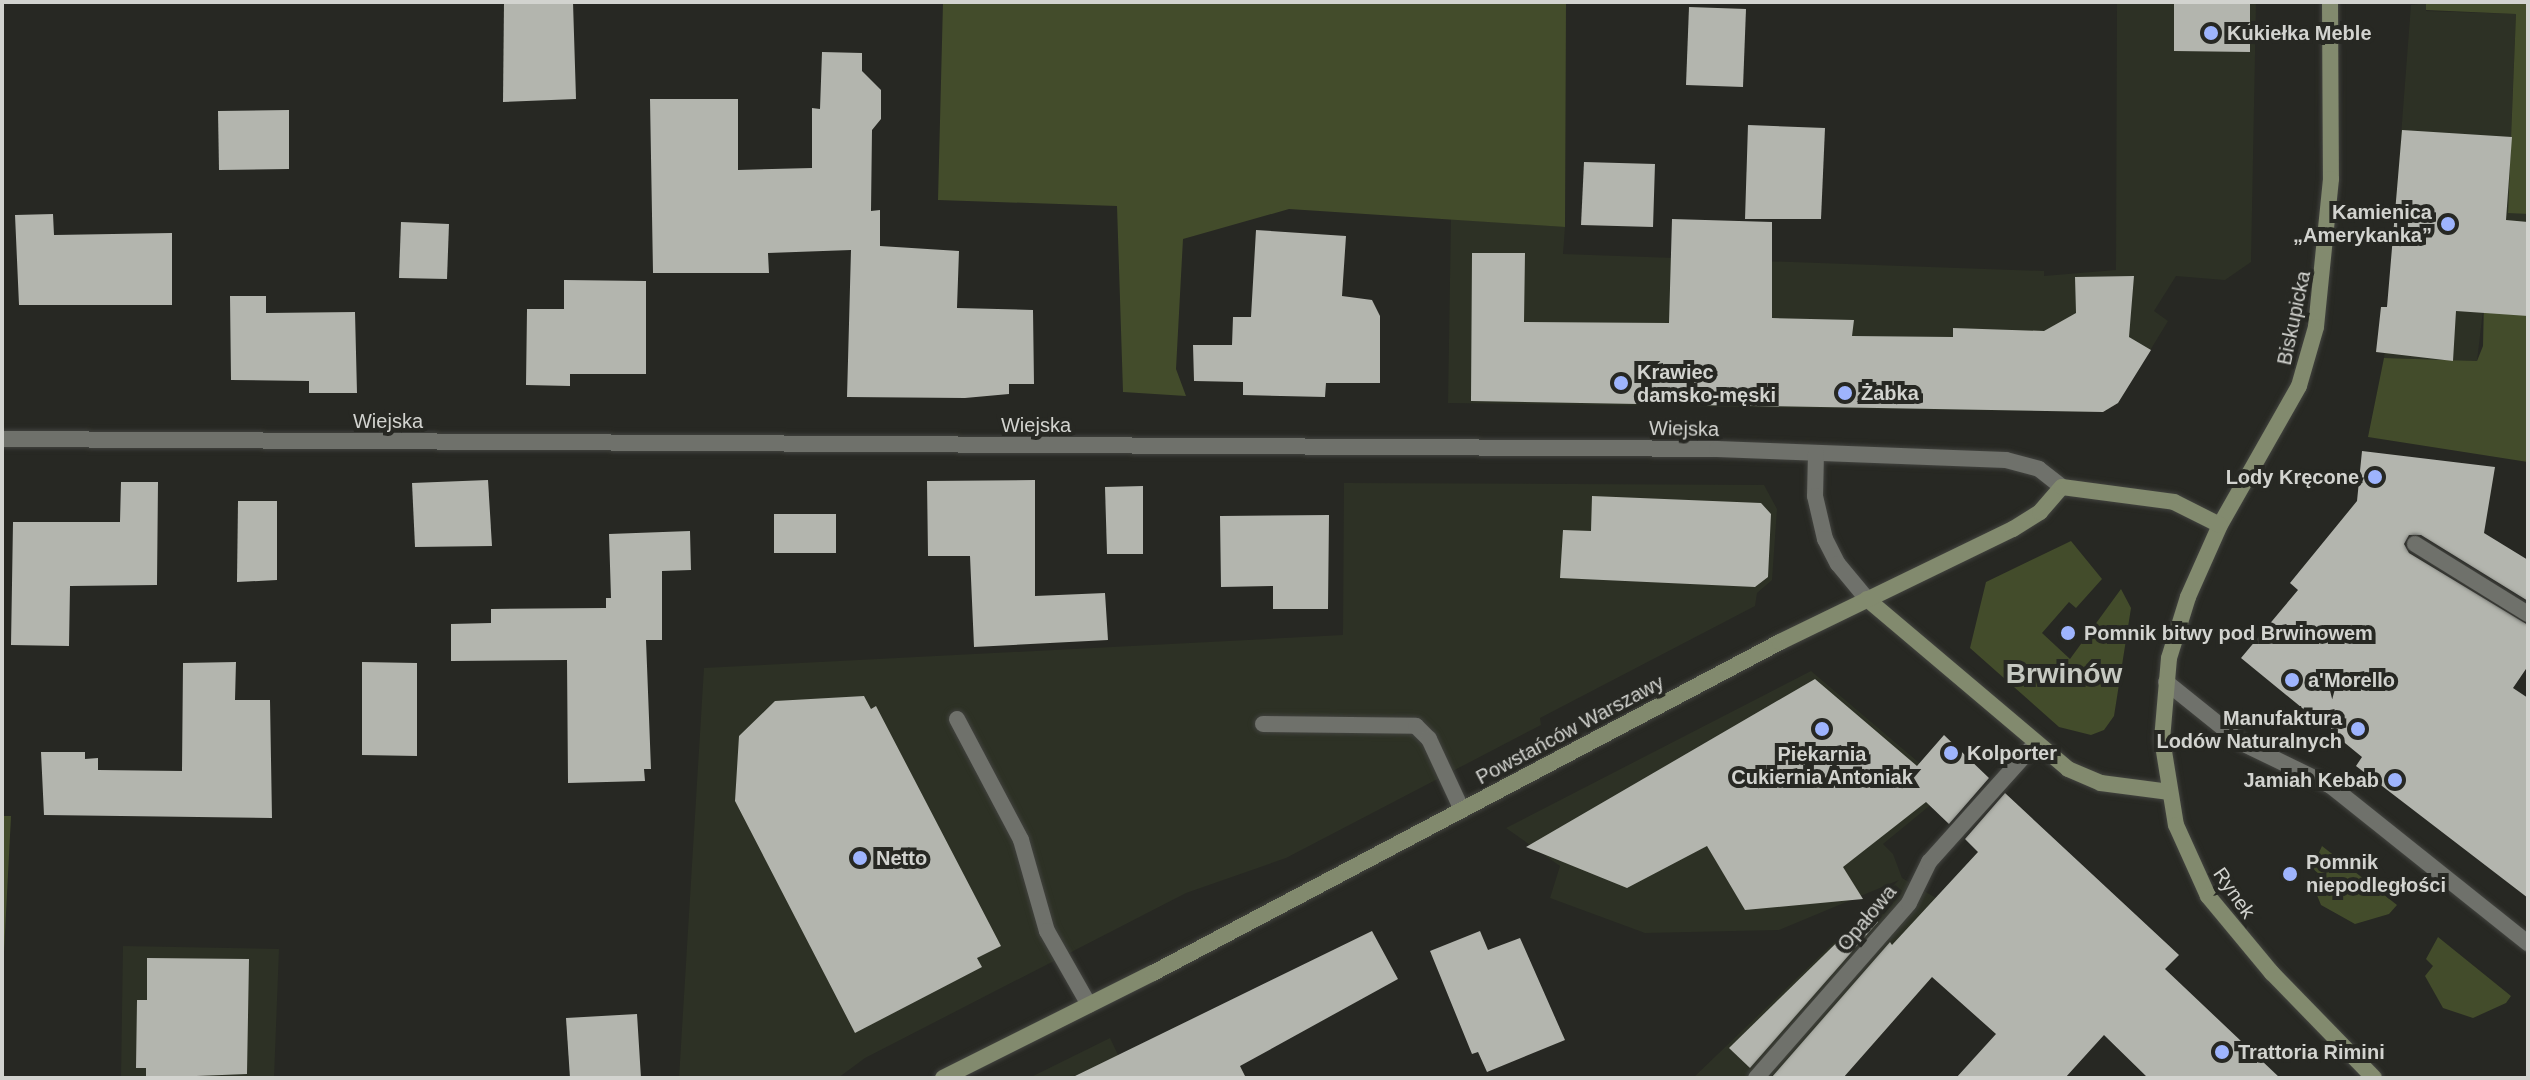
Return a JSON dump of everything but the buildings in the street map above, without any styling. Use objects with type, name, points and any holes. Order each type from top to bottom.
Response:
[{"type":"street","name":"Biskupicka","points":[[2220,525],[2299,386],[2316,327],[2331,179],[2330,2]]},
{"type":"street","name":"Wiejska","points":[[2,439],[1816,453],[2006,460],[2039,469],[2062,487]]},
{"type":"street","points":[[1816,453],[1815,496],[1825,539],[1838,564],[1867,599],[2035,744],[2093,781],[2169,792]]},
{"type":"street","points":[[2062,487],[2174,502],[2220,525]]},
{"type":"street","name":"Powstańców Warszawy","points":[[943,1078],[964,1073],[1867,599],[2013,529],[2040,512],[2062,487]]},
{"type":"street","name":"Rynek","points":[[2220,525],[2188,597],[2166,682],[2162,739],[2169,792],[2190,863],[2220,913],[2374,1078]]},
{"type":"street","points":[[2415,544],[2528,614]]},
{"type":"street","points":[[2166,682],[2242,743],[2331,786],[2528,943]]},
{"type":"street","points":[[957,719],[1021,840],[1047,931],[1089,1005]]},
{"type":"street","points":[[1263,724],[1416,726],[1429,739],[1462,810]]},
{"type":"street","name":"Opałowa","points":[[1756,1078],[1909,903],[1929,862],[2035,744]]},
{"type":"shaded area","points":[[2117,2],[2256,2],[2251,262],[2225,280],[2176,276],[2154,311],[2168,321],[2118,403],[2103,412],[1448,403],[1451,219],[1565,227],[1563,254],[2044,271],[2044,276],[2116,270]]},
{"type":"shaded area","points":[[2426,3],[2426,11],[2516,14],[2508,212],[2528,214],[2528,305],[2484,302],[2477,361],[2384,358],[2411,5]]},
{"type":"shaded area","points":[[1344,483],[1764,485],[1777,509],[1772,580],[1757,593],[1755,606],[1540,718],[1541,725],[1286,858],[1186,893],[865,1058],[838,1078],[679,1078],[704,668],[1343,635]]},
{"type":"shaded area","points":[[1811,671],[1950,789],[1883,844],[1893,854],[1902,878],[1936,898],[1978,852],[2084,868],[2179,955],[2001,958],[1932,977],[1843,1078],[1693,1078],[1899,880],[1779,930],[1645,933],[1550,898],[1560,866],[1506,828]]},
{"type":"shaded area","points":[[123,946],[279,949],[274,1078],[121,1078]]},
{"type":"shaded area","points":[[1110,1038],[1129,1078],[1029,1078]]},
{"type":"green space","points":[[943,2],[1566,2],[1565,227],[1289,209],[1183,239],[1176,369],[1186,396],[1123,392],[1117,206],[938,200]]},
{"type":"green space","points":[[2426,2],[2528,2],[2528,214],[2508,213],[2516,14],[2426,10]]},
{"type":"green space","points":[[2484,301],[2528,305],[2528,462],[2368,437],[2384,358],[2477,361],[2483,346]]},
{"type":"green space","points":[[2071,541],[2102,579],[2076,608],[2069,602],[2042,633],[2070,659],[2121,589],[2131,608],[2114,716],[2104,730],[2091,735],[2059,727],[1970,648],[1986,582]]},
{"type":"green space","points":[[2,816],[11,816],[2,991]]},
{"type":"green space","points":[[2322,846],[2397,905],[2389,914],[2355,924],[2321,905],[2312,883],[2319,874],[2312,868]]},
{"type":"green space","points":[[2438,937],[2511,996],[2506,1003],[2473,1018],[2443,1008],[2425,976],[2433,966],[2426,959]]},
{"type":"place","name":"Kukiełka Meble","points":[[2211,33]]},
{"type":"place","name":"Kamienica „Amerykanka”","points":[[2448,224]]},
{"type":"place","name":"Krawiec damsko-męski","points":[[1621,383]]},
{"type":"place","name":"Żabka","points":[[1845,393]]},
{"type":"place","name":"Lody Kręcone","points":[[2375,477]]},
{"type":"place","name":"Pomnik bitwy pod Brwinowem","points":[[2068,633]]},
{"type":"place","name":"a'Morello","points":[[2292,680]]},
{"type":"place","name":"Piekarnia Cukiernia Antoniak","points":[[1822,729]]},
{"type":"place","name":"Manufaktura Lodów Naturalnych","points":[[2358,729]]},
{"type":"place","name":"Kolporter","points":[[1951,753]]},
{"type":"place","name":"Jamiah Kebab","points":[[2395,780]]},
{"type":"place","name":"Netto","points":[[860,858]]},
{"type":"place","name":"Pomnik niepodległości","points":[[2290,874]]},
{"type":"place","name":"Trattoria Rimini","points":[[2222,1052]]},
{"type":"district","name":"Brwinów","points":[[2064,674]]}]
